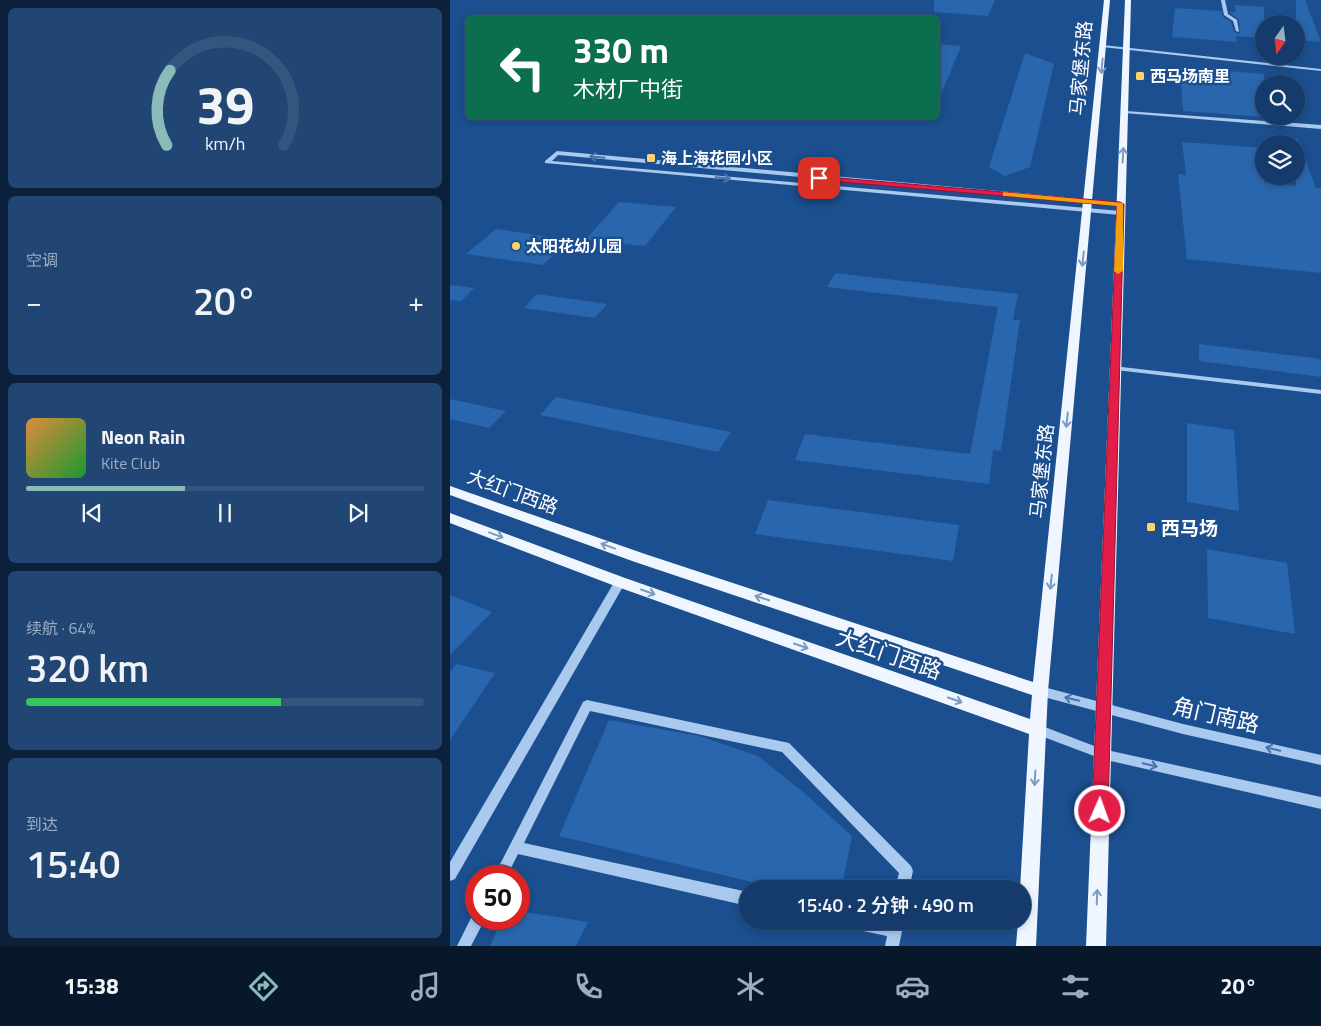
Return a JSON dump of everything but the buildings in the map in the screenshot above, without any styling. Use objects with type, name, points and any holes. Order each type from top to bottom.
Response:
[{"type":"main road","name":"马家堡东路","points":[[1026,946],[1040,691],[1089,206],[1104,46],[1106,0]]},
{"type":"main road","points":[[1096,946],[1120,208],[1126,112],[1128,0]]},
{"type":"main road","name":"大红门西路","points":[[450,490],[640,558],[1040,691]]},
{"type":"main road","name":"大红门西路","points":[[450,518],[620,582],[1037,729]]},
{"type":"street","points":[[1223,0],[1226,15],[1235,20],[1238,31]]},
{"type":"street","points":[[1104,46],[1321,70]]},
{"type":"street","points":[[1126,112],[1321,127]]},
{"type":"street","points":[[1089,206],[557,153],[547,162],[1089,206],[1120,208]]},
{"type":"street","points":[[1116,368],[1321,392]]},
{"type":"street","points":[[450,874],[620,582]]},
{"type":"street","name":"大红门西路","points":[[1040,691],[1103,707]]},
{"type":"street","points":[[506,865],[587,705],[785,747],[906,871],[904,880]]},
{"type":"street","name":"角门南路","points":[[1103,707],[1183,729],[1321,760]]},
{"type":"street","name":"大红门西路","points":[[1037,729],[1102,754],[1321,803]]},
{"type":"street","points":[[515,847],[739,896]]},
{"type":"street","points":[[464,946],[472,930]]},
{"type":"street","points":[[892,946],[895,930]]},
{"type":"slow traffic","points":[[1006,194],[1120,204],[1118,271]]},
{"type":"place","name":"西马场南里","points":[[1140,76]]},
{"type":"place","name":"海上海花园小区","points":[[651,158]]},
{"type":"place","name":"太阳花幼儿园","points":[[516,246]]},
{"type":"place","name":"西马场","points":[[1151,527]]},
{"type":"route","points":[[819,178],[1120,204],[1116,388],[1100,811]]}]
